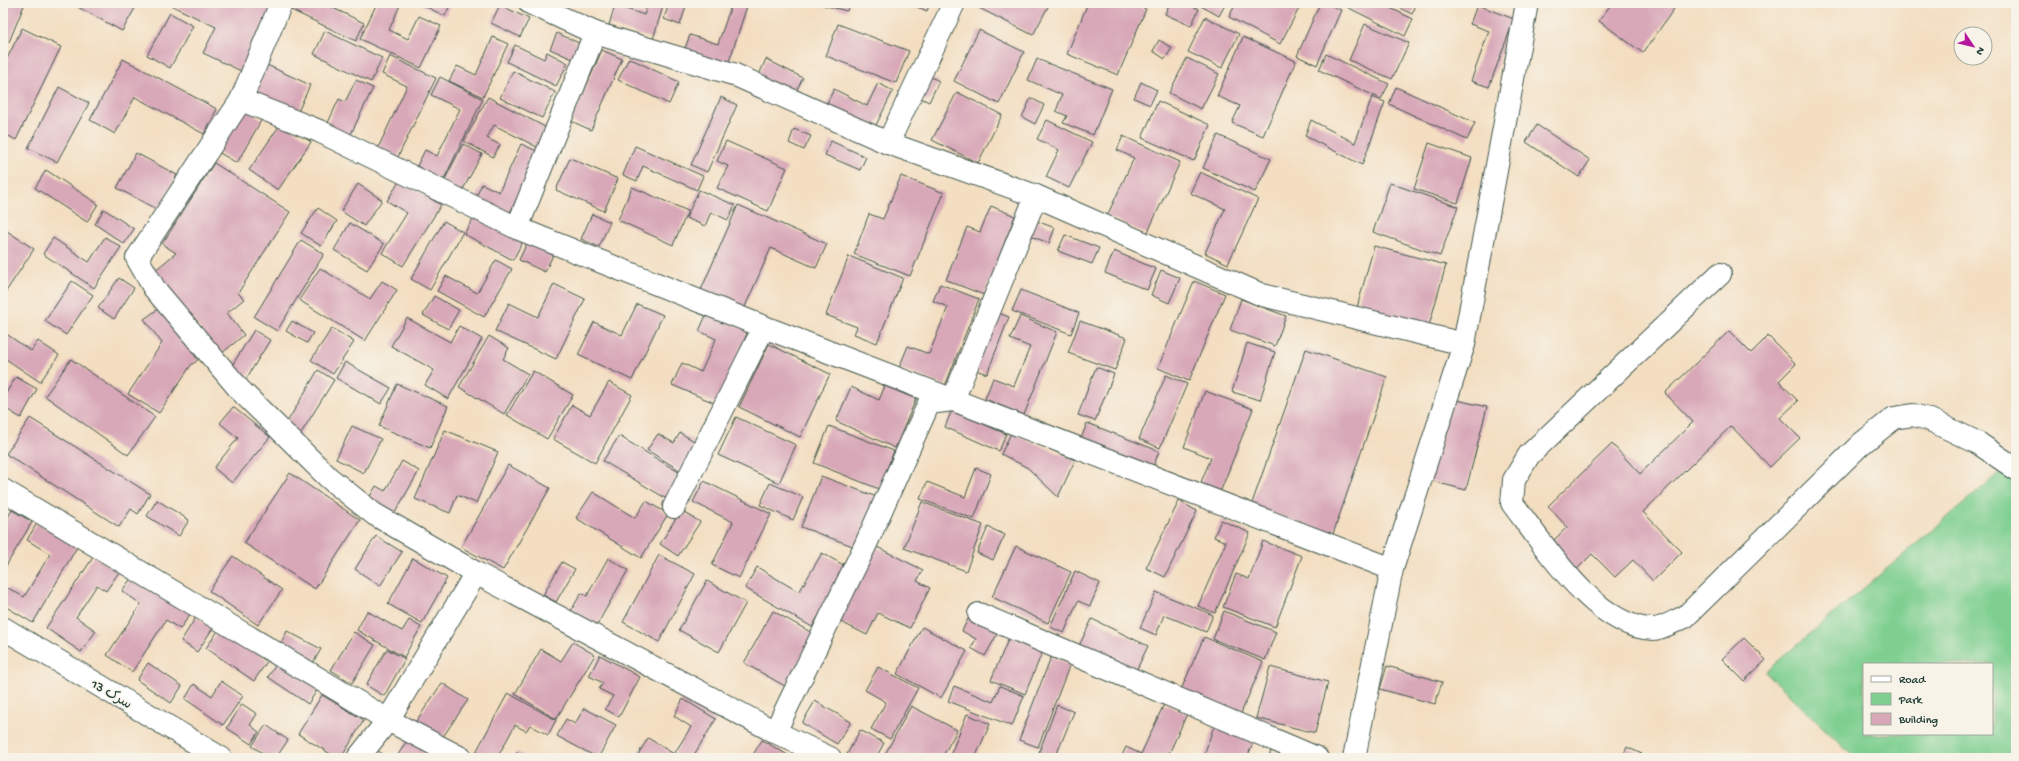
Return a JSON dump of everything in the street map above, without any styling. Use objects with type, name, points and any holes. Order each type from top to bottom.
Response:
[{"type":"street","points":[[281,3],[241,100],[137,258],[154,288],[240,390],[329,478],[374,514],[476,573],[775,732],[830,758]]},
{"type":"street","points":[[530,3],[595,33],[733,74],[888,143],[1036,196],[1262,295],[1464,344]]},
{"type":"street","points":[[888,143],[954,3]]},
{"type":"street","points":[[1354,758],[1392,569],[1464,344],[1524,4]]},
{"type":"street","points":[[517,228],[595,33]]},
{"type":"street","points":[[241,100],[319,131],[517,228],[764,327],[1392,569]]},
{"type":"street","points":[[953,400],[1036,196]]},
{"type":"street","points":[[1720,274],[1529,455],[1514,480],[1512,503],[1574,583],[1609,614],[1629,625],[1655,629],[1685,617],[1861,444],[1894,418],[1913,415],[1928,420],[1978,443],[2016,469]]},
{"type":"street","points":[[674,507],[764,327]]},
{"type":"street","points":[[775,732],[866,544],[929,403],[953,400]]},
{"type":"street","points":[[3,490],[388,720],[461,758]]},
{"type":"street","points":[[358,758],[388,720],[476,573]]},
{"type":"street","points":[[979,614],[1317,758]]},
{"type":"street","name":"سرک 13","points":[[3,628],[221,758]]},
{"type":"green space","points":[[2002,471],[2016,482],[2016,758],[1855,758],[1765,672]]},
{"type":"building","points":[[3,3],[25,3],[9,42],[3,40]]},
{"type":"building","points":[[81,3],[138,3],[122,31],[78,7]]},
{"type":"building","points":[[166,3],[261,3],[272,8],[241,71],[203,53],[216,27]]},
{"type":"building","points":[[292,3],[323,3],[364,23],[356,41],[289,9]]},
{"type":"building","points":[[377,3],[401,3],[389,30],[408,39],[419,16],[441,26],[421,68],[360,39]]},
{"type":"building","points":[[418,3],[451,3],[445,16]]},
{"type":"building","points":[[648,3],[664,3],[653,39],[609,25],[615,5],[644,15]]},
{"type":"building","points":[[669,3],[687,3],[680,25],[664,19]]},
{"type":"building","points":[[732,3],[748,3],[728,65],[684,51],[690,35],[718,44]]},
{"type":"building","points":[[815,3],[849,3],[847,11]]},
{"type":"building","points":[[907,3],[930,3],[927,11]]},
{"type":"building","points":[[969,3],[1050,3],[1033,35]]},
{"type":"building","points":[[1088,3],[1131,3],[1146,9],[1118,75],[1067,54]]},
{"type":"building","points":[[1170,3],[1186,3],[1199,9],[1191,26],[1165,14]]},
{"type":"building","points":[[1200,3],[1226,3],[1219,16],[1199,5]]},
{"type":"building","points":[[1236,3],[1302,3],[1280,44],[1229,17]]},
{"type":"building","points":[[1320,3],[1325,3],[1341,10],[1317,65],[1297,56]]},
{"type":"building","points":[[1339,3],[1380,3],[1413,19],[1405,36]]},
{"type":"building","points":[[1389,3],[1417,3],[1412,14]]},
{"type":"building","points":[[1612,3],[1678,3],[1643,53],[1599,21]]},
{"type":"building","points":[[500,5],[529,19],[520,37],[491,23]]},
{"type":"building","points":[[1477,5],[1514,19],[1489,87],[1471,81],[1489,31],[1470,24]]},
{"type":"building","points":[[170,13],[193,26],[170,68],[147,55]]},
{"type":"building","points":[[1205,17],[1239,34],[1222,68],[1188,52]]},
{"type":"building","points":[[838,24],[909,51],[896,83],[826,56]]},
{"type":"building","points":[[1365,24],[1409,43],[1392,79],[1349,60]]},
{"type":"building","points":[[22,28],[61,47],[16,140],[3,133],[3,67]]},
{"type":"building","points":[[979,30],[1024,52],[999,104],[954,81]]},
{"type":"building","points":[[325,31],[382,58],[371,82],[314,54]]},
{"type":"building","points":[[557,33],[581,44],[575,60],[550,49]]},
{"type":"building","points":[[493,37],[508,44],[483,97],[449,81],[457,66],[476,75]]},
{"type":"building","points":[[1243,37],[1296,61],[1263,136],[1232,123],[1240,106],[1217,96]]},
{"type":"building","points":[[1159,40],[1172,48],[1165,59],[1153,51]]},
{"type":"building","points":[[515,45],[544,59],[547,52],[568,63],[556,86],[507,62]]},
{"type":"building","points":[[602,50],[622,59],[591,130],[571,121]]},
{"type":"building","points":[[1326,54],[1389,84],[1381,99],[1319,70]]},
{"type":"building","points":[[390,56],[436,78],[398,157],[378,148],[407,86],[382,74]]},
{"type":"building","points":[[629,58],[679,82],[669,104],[618,80]]},
{"type":"building","points":[[1187,58],[1219,74],[1201,109],[1169,93]]},
{"type":"building","points":[[123,59],[217,109],[204,134],[135,97],[115,134],[90,120]]},
{"type":"building","points":[[766,59],[803,78],[794,95],[758,77]]},
{"type":"building","points":[[1037,59],[1112,89],[1093,135],[1063,123],[1067,116],[1056,111],[1062,95],[1028,80]]},
{"type":"building","points":[[267,65],[310,85],[297,114],[254,95]]},
{"type":"building","points":[[513,71],[555,92],[542,118],[500,98]]},
{"type":"building","points":[[925,74],[939,81],[929,102],[914,95]]},
{"type":"building","points":[[440,77],[483,99],[443,181],[416,168],[425,150],[437,156],[460,109],[431,95]]},
{"type":"building","points":[[356,80],[373,88],[349,138],[326,127],[339,99],[345,102]]},
{"type":"building","points":[[1141,82],[1157,90],[1150,105],[1134,98]]},
{"type":"building","points":[[878,83],[893,91],[873,131],[825,107],[834,89],[867,106]]},
{"type":"building","points":[[59,87],[89,103],[57,162],[28,148]]},
{"type":"building","points":[[1396,87],[1475,123],[1467,140],[1389,104]]},
{"type":"building","points":[[957,92],[1002,115],[978,163],[932,140]]},
{"type":"building","points":[[488,97],[547,128],[537,147],[494,125],[487,138],[500,145],[493,157],[464,141]]},
{"type":"building","points":[[721,97],[737,105],[707,172],[691,165]]},
{"type":"building","points":[[1372,97],[1385,102],[1362,165],[1305,136],[1311,120],[1355,143]]},
{"type":"building","points":[[1031,98],[1044,105],[1035,124],[1022,117]]},
{"type":"building","points":[[1158,101],[1210,125],[1194,161],[1142,138]]},
{"type":"building","points":[[243,108],[262,119],[237,163],[218,152]]},
{"type":"building","points":[[1047,120],[1092,142],[1069,188],[1046,177],[1059,150],[1037,139]]},
{"type":"building","points":[[282,122],[311,142],[278,190],[249,170]]},
{"type":"building","points":[[1537,125],[1590,160],[1579,177],[1526,142]]},
{"type":"building","points":[[794,129],[811,136],[804,150],[789,143]]},
{"type":"building","points":[[1218,135],[1271,159],[1255,192],[1203,168]]},
{"type":"building","points":[[1123,136],[1180,162],[1147,234],[1107,216],[1134,158],[1117,150]]},
{"type":"building","points":[[726,141],[787,168],[768,211],[717,188],[728,166],[717,161]]},
{"type":"building","points":[[831,141],[866,157],[860,170],[825,155]]},
{"type":"building","points":[[1429,143],[1472,158],[1458,203],[1414,189]]},
{"type":"building","points":[[463,144],[482,154],[460,195],[442,185]]},
{"type":"building","points":[[521,144],[539,152],[509,215],[475,199],[482,184],[499,192]]},
{"type":"building","points":[[635,146],[703,176],[697,190],[643,166],[637,181],[623,175]]},
{"type":"building","points":[[136,153],[177,175],[158,210],[117,188]]},
{"type":"building","points":[[570,158],[618,179],[604,211],[556,190]]},
{"type":"building","points":[[214,163],[290,212],[238,293],[244,299],[227,313],[244,335],[221,354],[153,272],[176,253],[162,244]]},
{"type":"building","points":[[46,170],[98,204],[87,222],[35,188]]},
{"type":"building","points":[[1200,172],[1258,199],[1228,264],[1205,253],[1225,209],[1190,193]]},
{"type":"building","points":[[901,176],[944,193],[910,276],[854,254],[869,214],[883,219]]},
{"type":"building","points":[[400,180],[441,205],[403,266],[382,253],[407,213],[387,201]]},
{"type":"building","points":[[1390,183],[1458,207],[1440,256],[1373,232]]},
{"type":"building","points":[[358,184],[382,200],[364,226],[341,211]]},
{"type":"building","points":[[632,187],[688,211],[673,245],[618,220]]},
{"type":"building","points":[[699,190],[735,205],[728,220],[711,212],[705,226],[686,218]]},
{"type":"building","points":[[738,205],[827,244],[816,268],[771,248],[744,309],[701,290]]},
{"type":"building","points":[[991,206],[1015,216],[984,295],[946,280],[967,227],[980,232]]},
{"type":"building","points":[[318,208],[337,221],[321,246],[301,233]]},
{"type":"building","points":[[104,209],[134,229],[124,244],[95,224]]},
{"type":"building","points":[[592,214],[610,222],[599,247],[581,239]]},
{"type":"building","points":[[475,215],[523,241],[513,260],[464,234]]},
{"type":"building","points":[[1034,220],[1055,228],[1049,243],[1028,235]]},
{"type":"building","points":[[444,221],[463,232],[430,290],[411,279]]},
{"type":"building","points":[[350,223],[384,244],[367,270],[334,250]]},
{"type":"building","points":[[4,229],[34,249],[3,296],[3,231]]},
{"type":"building","points":[[1065,235],[1099,248],[1092,264],[1058,251]]},
{"type":"building","points":[[105,237],[121,247],[94,288],[43,254],[53,238],[89,262]]},
{"type":"building","points":[[301,240],[324,254],[277,331],[254,317]]},
{"type":"building","points":[[527,243],[553,255],[545,272],[519,260]]},
{"type":"building","points":[[1374,246],[1446,265],[1427,333],[1355,315]]},
{"type":"building","points":[[1114,251],[1156,269],[1147,290],[1105,273]]},
{"type":"building","points":[[849,256],[903,278],[877,343],[854,334],[857,327],[826,315]]},
{"type":"building","points":[[496,260],[512,269],[484,317],[437,291],[446,276],[477,293]]},
{"type":"building","points":[[320,268],[370,299],[382,281],[397,290],[365,341],[299,300]]},
{"type":"building","points":[[1161,270],[1180,278],[1169,303],[1151,295]]},
{"type":"building","points":[[119,278],[134,288],[114,319],[98,308]]},
{"type":"building","points":[[72,281],[93,295],[66,335],[45,321]]},
{"type":"building","points":[[1194,281],[1225,294],[1189,381],[1158,368]]},
{"type":"building","points":[[554,284],[585,299],[556,359],[495,331],[509,303],[538,317]]},
{"type":"building","points":[[940,284],[979,299],[945,386],[899,368],[908,346],[929,354],[948,307],[933,301]]},
{"type":"building","points":[[1021,290],[1079,313],[1071,334],[1012,311]]},
{"type":"building","points":[[434,296],[459,310],[448,329],[423,315]]},
{"type":"building","points":[[1241,299],[1286,316],[1275,346],[1230,330]]},
{"type":"building","points":[[637,304],[663,315],[632,380],[578,355],[594,322],[622,335]]},
{"type":"building","points":[[161,307],[198,360],[191,365],[159,413],[128,394],[162,343],[144,319]]},
{"type":"building","points":[[996,312],[1009,317],[987,374],[973,369]]},
{"type":"building","points":[[707,313],[748,331],[717,404],[672,385],[682,363],[701,372],[716,339],[699,331]]},
{"type":"building","points":[[1020,316],[1057,332],[1024,415],[985,399],[993,378],[1014,386],[1030,347],[1010,339]]},
{"type":"building","points":[[407,318],[450,342],[459,326],[482,339],[448,399],[425,385],[434,370],[391,346]]},
{"type":"building","points":[[292,321],[313,333],[307,343],[286,331]]},
{"type":"building","points":[[1080,321],[1127,338],[1115,370],[1068,353]]},
{"type":"building","points":[[332,328],[354,342],[333,374],[311,360]]},
{"type":"building","points":[[254,330],[270,340],[246,379],[230,369]]},
{"type":"building","points":[[1729,331],[1751,353],[1768,336],[1796,364],[1779,381],[1798,401],[1780,418],[1800,438],[1770,467],[1731,426],[1643,512],[1682,552],[1653,581],[1633,560],[1615,577],[1592,554],[1576,570],[1550,544],[1567,527],[1548,506],[1612,444],[1640,474],[1693,422],[1665,393]]},
{"type":"building","points":[[5,333],[31,351],[38,341],[59,355],[40,382],[3,357],[3,336]]},
{"type":"building","points":[[489,336],[509,348],[503,359],[528,374],[504,414],[459,387]]},
{"type":"building","points":[[1247,343],[1275,352],[1260,400],[1232,392]]},
{"type":"building","points":[[769,344],[830,374],[800,437],[739,407]]},
{"type":"building","points":[[1306,349],[1387,377],[1333,534],[1251,506]]},
{"type":"building","points":[[71,359],[155,417],[128,455],[45,396]]},
{"type":"building","points":[[345,362],[391,388],[381,404],[336,378]]},
{"type":"building","points":[[1096,367],[1114,374],[1095,421],[1078,415]]},
{"type":"building","points":[[318,370],[334,380],[298,438],[283,429]]},
{"type":"building","points":[[533,371],[573,395],[547,439],[507,415]]},
{"type":"building","points":[[1166,375],[1187,384],[1160,448],[1139,439]]},
{"type":"building","points":[[16,377],[37,389],[21,418],[3,407],[3,398]]},
{"type":"building","points":[[609,382],[632,395],[595,463],[553,439],[572,405],[590,415]]},
{"type":"building","points":[[397,384],[448,406],[430,448],[379,426]]},
{"type":"building","points":[[885,386],[916,399],[895,448],[836,421],[851,387],[879,400]]},
{"type":"building","points":[[1205,391],[1253,409],[1219,495],[1199,487],[1211,458],[1184,447]]},
{"type":"building","points":[[1448,398],[1487,407],[1466,490],[1427,480]]},
{"type":"building","points":[[233,407],[270,437],[232,483],[214,468],[238,438],[220,423]]},
{"type":"building","points":[[952,410],[1006,434],[999,451],[945,427]]},
{"type":"building","points":[[736,417],[796,445],[779,483],[718,455]]},
{"type":"building","points":[[30,418],[150,494],[138,514],[131,509],[119,527],[6,454]]},
{"type":"building","points":[[1087,423],[1159,451],[1151,473],[1079,444]]},
{"type":"building","points":[[352,426],[381,439],[364,473],[336,459]]},
{"type":"building","points":[[829,426],[894,451],[879,489],[814,463]]},
{"type":"building","points":[[445,430],[498,452],[476,503],[457,495],[450,513],[415,499]]},
{"type":"building","points":[[680,433],[698,443],[681,471],[647,450],[658,434],[674,443]]},
{"type":"building","points":[[1011,433],[1075,460],[1058,497],[1028,468],[1001,454]]},
{"type":"building","points":[[619,436],[682,474],[667,499],[603,461]]},
{"type":"building","points":[[402,461],[419,471],[392,518],[366,503],[376,486],[385,491]]},
{"type":"building","points":[[508,465],[550,488],[503,570],[461,547]]},
{"type":"building","points":[[976,468],[991,474],[974,519],[920,499],[927,482],[965,497]]},
{"type":"building","points":[[290,473],[360,520],[315,589],[244,543]]},
{"type":"building","points":[[821,476],[877,497],[858,548],[801,527]]},
{"type":"building","points":[[704,481],[771,514],[739,578],[712,565],[733,522],[693,502]]},
{"type":"building","points":[[770,483],[803,497],[793,520],[760,505]]},
{"type":"building","points":[[593,492],[635,518],[646,501],[668,514],[641,558],[576,518]]},
{"type":"building","points":[[157,500],[189,520],[179,536],[147,516]]},
{"type":"building","points":[[1179,501],[1197,511],[1165,577],[1146,568]]},
{"type":"building","points":[[922,502],[983,525],[966,571],[904,548]]},
{"type":"building","points":[[12,510],[32,522],[3,571],[3,526]]},
{"type":"building","points":[[681,510],[700,522],[678,556],[660,544]]},
{"type":"building","points":[[1221,520],[1250,533],[1215,613],[1198,606],[1226,542],[1214,537]]},
{"type":"building","points":[[37,523],[77,547],[33,623],[3,605],[3,595],[8,588],[24,597],[50,554],[27,540]]},
{"type":"building","points":[[988,527],[1005,535],[993,560],[977,553]]},
{"type":"building","points":[[376,536],[402,552],[380,586],[355,569]]},
{"type":"building","points":[[1263,541],[1302,556],[1275,627],[1223,607],[1236,574],[1249,579]]},
{"type":"building","points":[[873,545],[923,570],[917,581],[930,588],[910,628],[878,613],[867,635],[835,619]]},
{"type":"building","points":[[1016,546],[1071,572],[1048,623],[992,597]]},
{"type":"building","points":[[822,553],[847,567],[812,627],[745,588],[757,567],[799,592]]},
{"type":"building","points":[[659,555],[695,574],[659,642],[623,622]]},
{"type":"building","points":[[94,556],[119,572],[106,591],[97,585],[76,617],[96,631],[81,652],[46,628]]},
{"type":"building","points":[[233,556],[282,590],[258,625],[209,591]]},
{"type":"building","points":[[413,558],[447,578],[422,623],[388,604]]},
{"type":"building","points":[[608,558],[628,570],[597,625],[571,611],[581,593],[587,596]]},
{"type":"building","points":[[562,562],[575,569],[556,602],[543,595]]},
{"type":"building","points":[[1075,571],[1100,583],[1090,606],[1078,601],[1064,633],[1050,627]]},
{"type":"building","points":[[134,574],[191,613],[180,629],[166,620],[132,672],[107,655],[141,604],[122,591]]},
{"type":"building","points":[[707,581],[746,603],[719,652],[679,630]]},
{"type":"building","points":[[1156,592],[1213,615],[1206,632],[1164,615],[1156,635],[1140,628]]},
{"type":"building","points":[[367,611],[402,631],[409,620],[421,627],[404,657],[357,630]]},
{"type":"building","points":[[773,611],[814,634],[785,686],[744,663]]},
{"type":"building","points":[[1224,611],[1276,632],[1265,660],[1213,639]]},
{"type":"building","points":[[971,613],[1000,629],[985,656],[971,648],[976,639],[962,631]]},
{"type":"building","points":[[196,617],[213,628],[197,652],[181,641]]},
{"type":"building","points":[[1092,619],[1148,646],[1134,675],[1078,648]]},
{"type":"building","points":[[922,627],[967,651],[941,698],[897,674]]},
{"type":"building","points":[[220,628],[268,660],[254,681],[206,648]]},
{"type":"building","points":[[287,631],[321,649],[313,663],[280,645]]},
{"type":"building","points":[[354,632],[375,645],[352,683],[331,670]]},
{"type":"building","points":[[1010,635],[1044,648],[1025,694],[991,680]]},
{"type":"building","points":[[1204,637],[1263,662],[1239,718],[1180,692]]},
{"type":"building","points":[[1744,638],[1766,660],[1744,681],[1722,659]]},
{"type":"building","points":[[573,642],[595,655],[556,719],[515,694],[541,649],[561,661]]},
{"type":"building","points":[[387,649],[405,659],[384,696],[366,685]]},
{"type":"building","points":[[600,655],[640,677],[619,717],[605,709],[613,696],[599,689],[603,683],[589,676]]},
{"type":"building","points":[[1051,657],[1070,664],[1038,747],[1019,740]]},
{"type":"building","points":[[279,660],[319,687],[308,704],[268,677]]},
{"type":"building","points":[[148,663],[182,686],[171,703],[137,680]]},
{"type":"building","points":[[1387,666],[1442,682],[1435,704],[1380,689]]},
{"type":"building","points":[[878,667],[918,688],[890,739],[871,729],[886,702],[865,690]]},
{"type":"building","points":[[1270,667],[1328,682],[1315,733],[1256,718]]},
{"type":"building","points":[[221,681],[243,696],[223,725],[185,699],[194,684],[212,696]]},
{"type":"building","points":[[442,683],[468,700],[440,741],[415,723]]},
{"type":"building","points":[[954,686],[993,702],[1000,686],[1024,696],[1012,726],[948,701]]},
{"type":"building","points":[[508,693],[556,720],[548,735],[530,725],[526,731],[515,725],[497,758],[487,758],[476,752]]},
{"type":"building","points":[[322,695],[364,720],[341,758],[337,758],[298,734]]},
{"type":"building","points":[[683,699],[716,719],[692,758],[636,758],[648,738],[674,754],[691,727],[674,716]]},
{"type":"building","points":[[815,701],[851,722],[837,744],[802,723]]},
{"type":"building","points":[[242,704],[257,714],[250,725],[259,732],[251,744],[227,728]]},
{"type":"building","points":[[1164,704],[1187,714],[1167,758],[1121,758],[1126,747],[1141,754]]},
{"type":"building","points":[[1057,705],[1074,712],[1055,758],[1039,752]]},
{"type":"building","points":[[911,706],[957,730],[942,758],[883,758]]},
{"type":"building","points":[[584,708],[616,725],[598,758],[557,736],[566,719],[575,724]]},
{"type":"building","points":[[967,714],[990,724],[975,758],[949,758]]},
{"type":"building","points":[[266,725],[288,740],[276,758],[270,758],[252,746]]},
{"type":"building","points":[[1214,726],[1254,740],[1247,758],[1212,758],[1204,755]]},
{"type":"building","points":[[860,730],[884,743],[876,758],[845,758]]},
{"type":"building","points":[[409,737],[444,758],[403,758],[398,755]]},
{"type":"building","points":[[762,740],[793,758],[751,758]]},
{"type":"building","points":[[1627,747],[1650,758],[1622,758]]},
{"type":"building","points":[[374,748],[387,757],[367,758]]},
{"type":"building","points":[[1271,751],[1293,758],[1268,758]]},
{"type":"building","points":[[517,752],[528,758],[514,758]]}]
